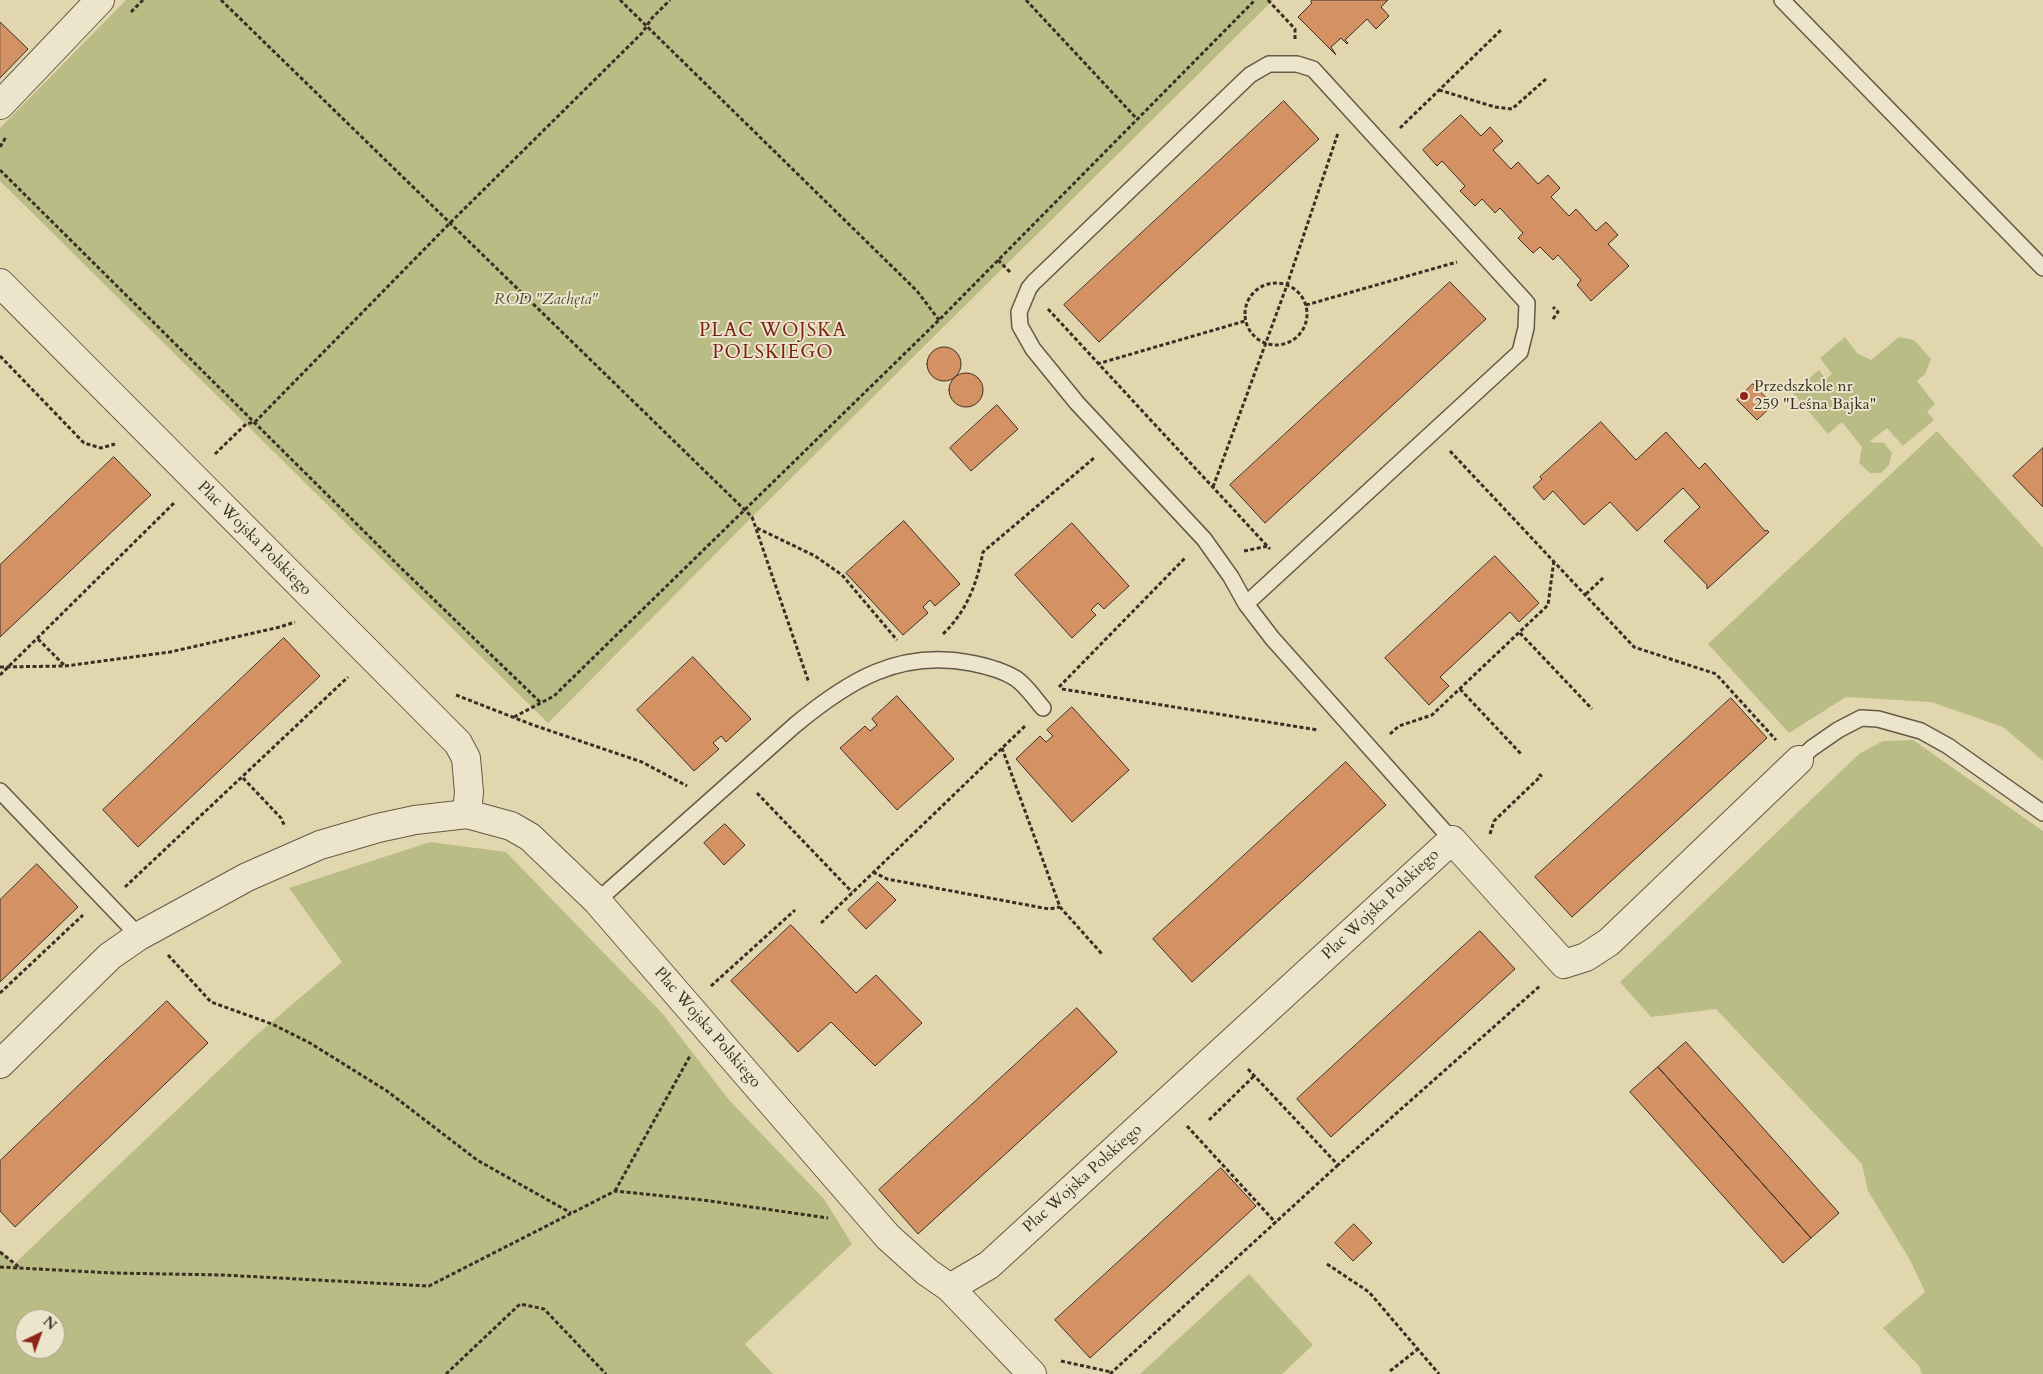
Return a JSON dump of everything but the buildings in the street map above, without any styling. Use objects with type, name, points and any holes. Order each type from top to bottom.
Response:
[{"type":"street","points":[[0,105],[100,0]]},
{"type":"street","name":"Plac Wojska Polskiego","points":[[0,283],[458,743],[466,758],[467,814]]},
{"type":"street","points":[[1564,964],[1586,957],[1610,942],[1799,760]]},
{"type":"street","name":"Plac Wojska Polskiego","points":[[0,1064],[110,956],[139,936],[247,877],[320,845],[378,828],[415,820],[467,814],[511,826],[530,837],[597,901],[888,1237],[927,1272],[950,1288],[1042,1367]]},
{"type":"street","name":"Plac Wojska Polskiego","points":[[950,1288],[989,1265],[1452,840],[1564,964]]},
{"type":"lane","points":[[1782,0],[2043,268]]},
{"type":"lane","points":[[1246,604],[1434,434],[1520,352],[1524,336],[1527,303],[1313,69],[1297,64],[1269,64],[1250,75],[1029,288],[1019,312],[1020,326],[1034,349],[1078,403],[1204,539],[1231,577],[1246,604],[1272,638],[1452,840]]},
{"type":"lane","points":[[597,901],[817,707],[828,698],[864,677],[914,660],[957,660],[988,667],[1015,678],[1043,708]]},
{"type":"lane","points":[[1799,760],[1812,748],[1838,730],[1861,718],[1878,719],[1921,731],[1948,746],[2043,813]]},
{"type":"lane","points":[[0,791],[103,901],[139,936]]},
{"type":"path","points":[[222,0],[752,517],[817,707]]},
{"type":"path","points":[[620,0],[917,291],[939,320]]},
{"type":"path","points":[[213,455],[246,424],[255,422],[647,26],[670,0]]},
{"type":"path","points":[[1026,0],[1137,118]]},
{"type":"path","points":[[514,717],[554,696],[939,320],[1255,0]]},
{"type":"path","points":[[1268,0],[1269,4],[1294,29],[1297,64]]},
{"type":"path","points":[[1381,145],[1501,30]]},
{"type":"path","points":[[1439,90],[1495,107],[1512,109],[1546,79]]},
{"type":"path","points":[[1213,487],[1287,284],[1340,125],[1350,110]]},
{"type":"path","points":[[0,170],[399,566],[541,702]]},
{"type":"path","points":[[1306,305],[1465,260],[1477,249]]},
{"type":"path","points":[[998,260],[1004,267]]},
{"type":"path","points":[[1277,282],[1287,284],[1299,292],[1306,305],[1307,315],[1304,327],[1297,338],[1286,344],[1274,346],[1265,343],[1252,334],[1245,321],[1244,311],[1247,300],[1254,290],[1265,284],[1277,282]]},
{"type":"path","points":[[1044,305],[1288,567]]},
{"type":"path","points":[[1097,364],[1245,321]]},
{"type":"path","points":[[0,356],[84,443],[100,448],[117,444]]},
{"type":"path","points":[[1434,434],[1634,646],[1716,674],[1777,741]]},
{"type":"path","points":[[757,528],[815,556],[842,574],[914,660],[948,629],[969,602],[979,573],[983,552],[1114,442]]},
{"type":"path","points":[[0,674],[38,639],[178,499]]},
{"type":"path","points":[[1204,539],[1057,689],[1322,730]]},
{"type":"path","points":[[1373,750],[1399,726],[1432,714],[1548,605],[1554,560]]},
{"type":"path","points":[[1586,594],[1604,577]]},
{"type":"path","points":[[0,667],[65,666],[170,652],[280,627],[301,620]]},
{"type":"path","points":[[1520,633],[1592,709]]},
{"type":"path","points":[[38,639],[65,666]]},
{"type":"path","points":[[119,894],[350,675]]},
{"type":"path","points":[[1460,689],[1521,754]]},
{"type":"path","points":[[449,692],[642,762],[712,799]]},
{"type":"path","points":[[821,922],[1043,708]]},
{"type":"path","points":[[1002,748],[1060,907],[1102,954]]},
{"type":"path","points":[[1489,842],[1494,821],[1542,776],[1539,774]]},
{"type":"path","points":[[739,775],[852,892]]},
{"type":"path","points":[[243,778],[281,818],[289,836]]},
{"type":"path","points":[[873,872],[887,879],[1049,909],[1060,907]]},
{"type":"path","points":[[708,989],[795,910]]},
{"type":"path","points":[[0,994],[84,913]]},
{"type":"path","points":[[165,952],[211,1002],[272,1024],[310,1043],[387,1091],[477,1160],[572,1213]]},
{"type":"path","points":[[1042,1367],[1111,1373],[1338,1165],[1564,964]]},
{"type":"path","points":[[615,1191],[691,1054]]},
{"type":"path","points":[[1209,1120],[1255,1075],[1338,1165]]},
{"type":"path","points":[[1184,1124],[1276,1223]]},
{"type":"path","points":[[0,1267],[113,1274],[223,1275],[429,1286],[615,1191],[703,1200],[836,1219]]},
{"type":"path","points":[[0,1252],[20,1268]]},
{"type":"path","points":[[1327,1264],[1369,1292],[1439,1374]]},
{"type":"path","points":[[446,1374],[520,1304],[544,1309],[606,1374]]},
{"type":"path","points":[[1390,1371],[1418,1349]]},
{"type":"green space","name":"ROD \"Zachęta\"","points":[[126,0],[1273,0],[752,517],[548,723],[0,181],[0,128]]},
{"type":"green space","points":[[1845,337],[1857,353],[1871,360],[1899,337],[1914,340],[1931,359],[1925,374],[1917,381],[1935,404],[1927,412],[1934,420],[1903,446],[1887,428],[1869,442],[1884,443],[1892,453],[1889,465],[1881,473],[1870,473],[1859,463],[1862,447],[1842,422],[1828,434],[1792,392],[1819,370],[1826,379],[1832,374],[1820,358]]},
{"type":"green space","points":[[1937,431],[2043,548],[2043,761],[2003,727],[1931,702],[1846,697],[1789,733],[1708,644]]},
{"type":"green space","points":[[1913,740],[2043,831],[2043,1374],[1922,1374],[1919,1366],[1883,1328],[1925,1292],[1910,1260],[1868,1191],[1862,1164],[1716,1009],[1651,1017],[1620,982],[1859,754],[1883,741]]},
{"type":"green space","points":[[430,842],[506,852],[662,1013],[729,1100],[824,1199],[852,1244],[745,1344],[773,1374],[0,1374],[0,1250],[14,1264],[253,1038],[342,962],[289,888]]},
{"type":"green space","points":[[1249,1274],[1313,1345],[1282,1374],[1140,1374]]},
{"type":"place","name":"Przedszkole nr 259 \"Leśna Bajka\"","points":[[1744,396]]},
{"type":"district","name":"PLAC WOJSKA POLSKIEGO","points":[[773,343]]}]
